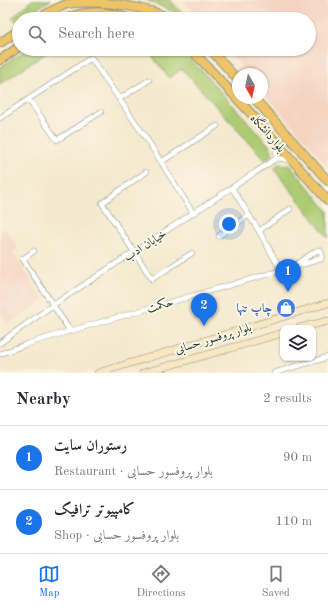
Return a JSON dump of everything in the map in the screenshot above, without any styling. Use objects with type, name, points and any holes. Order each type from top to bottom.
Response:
[{"type":"main road","points":[[51,12],[68,4],[99,0],[121,3],[152,12]]},
{"type":"main road","points":[[0,43],[12,35]]},
{"type":"main road","points":[[0,60],[12,52]]},
{"type":"main road","name":"بلواردانشگاه","points":[[197,56],[328,201]]},
{"type":"main road","points":[[216,56],[232,73]]},
{"type":"main road","name":"بلواردانشگاه","points":[[259,104],[328,181]]},
{"type":"main road","name":"بلوار پروفسور حسابی","points":[[98,373],[328,303]]},
{"type":"main road","points":[[311,325],[328,321]]},
{"type":"main road","name":"بلوار پروفسور حسابی","points":[[143,373],[280,333]]},
{"type":"street","points":[[0,118],[91,58],[161,162],[193,213]]},
{"type":"street","points":[[119,99],[149,80]]},
{"type":"street","points":[[29,100],[58,140],[101,112]]},
{"type":"street","points":[[161,162],[217,126]]},
{"type":"street","points":[[275,141],[277,158],[289,160],[296,164]]},
{"type":"street","name":"خیابان ادب","points":[[0,343],[53,305],[277,158]]},
{"type":"street","points":[[146,172],[102,203],[152,279],[192,253]]},
{"type":"street","points":[[232,188],[281,270]]},
{"type":"street","points":[[259,231],[290,209]]},
{"type":"street","points":[[219,236],[249,215]]},
{"type":"street","name":"حکمت","points":[[0,354],[70,331],[292,267],[321,258],[322,254],[318,250],[292,267]]},
{"type":"street","points":[[34,252],[23,259],[70,331]]},
{"type":"street","points":[[274,373],[328,357]]},
{"type":"shaded area","points":[[184,0],[328,0],[328,166],[268,97],[268,68],[243,68],[233,56],[316,56],[316,12],[195,12]]},
{"type":"shaded area","points":[[6,228],[18,248],[13,252],[44,300],[8,324],[0,311],[0,232]]},
{"type":"green space","points":[[32,0],[51,0],[30,12],[19,12]]},
{"type":"green space","points":[[147,0],[170,0],[181,12],[174,12]]},
{"type":"green space","points":[[17,56],[42,56],[0,84],[0,67]]},
{"type":"green space","points":[[152,56],[186,56],[202,71],[266,142],[271,148],[273,154],[265,160],[182,69],[169,78]]},
{"type":"green space","points":[[278,164],[290,165],[328,211],[328,238],[276,171],[275,167]]},
{"type":"place","name":"رستوران سایت","points":[[288,292]]},
{"type":"place","name":"چاپ تنها","points":[[286,308]]},
{"type":"place","name":"کامپیوتر ترافیک","points":[[204,326]]}]
